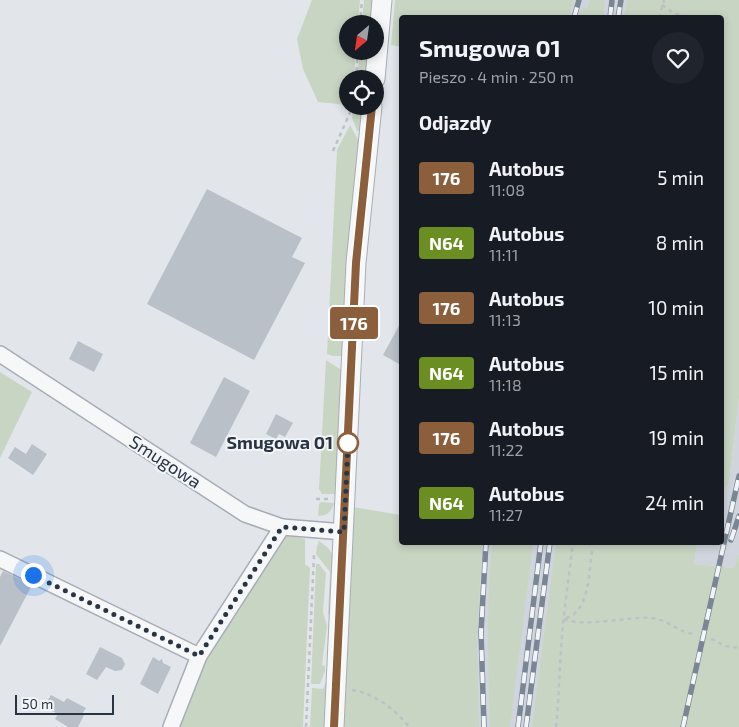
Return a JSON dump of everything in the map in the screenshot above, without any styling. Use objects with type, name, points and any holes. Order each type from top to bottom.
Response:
[{"type":"street","points":[[375,70],[382,0]]},
{"type":"street","points":[[334,727],[356,263],[371,115]]},
{"type":"street","name":"Smugowa","points":[[0,354],[245,514],[282,527],[344,532]]},
{"type":"street","points":[[170,727],[199,656],[282,527]]},
{"type":"street","points":[[0,559],[199,656]]},
{"type":"path","points":[[361,15],[362,0]]},
{"type":"path","points":[[660,15],[664,0]]},
{"type":"path","points":[[662,5],[679,15]]},
{"type":"path","points":[[333,151],[349,115]]},
{"type":"path","points":[[556,727],[561,651],[573,545]]},
{"type":"path","points":[[564,619],[574,614],[582,603],[592,551]]},
{"type":"path","points":[[306,727],[314,555]]},
{"type":"path","points":[[564,619],[581,622],[655,618],[668,622],[686,633],[695,634]]},
{"type":"path","points":[[711,639],[726,646],[739,648]]},
{"type":"path","points":[[336,688],[356,690],[373,697],[403,720],[408,727]]},
{"type":"shaded area","points":[[516,0],[687,0],[700,15],[514,15]]},
{"type":"shaded area","points":[[739,398],[739,553],[734,568],[694,564],[697,545],[724,545],[724,489],[729,484]]},
{"type":"shaded area","points":[[474,545],[581,545],[566,727],[471,727]]},
{"type":"green space","points":[[312,0],[360,0],[359,15],[339,15],[339,60],[355,60],[355,70],[339,70],[339,104],[318,102],[303,69],[297,39]]},
{"type":"green space","points":[[364,0],[374,0],[371,15],[363,15]]},
{"type":"green space","points":[[395,0],[574,0],[570,15],[399,15],[399,47],[391,45]]},
{"type":"green space","points":[[590,0],[605,0],[603,15],[580,15],[582,7],[587,8]]},
{"type":"green space","points":[[627,0],[739,0],[739,398],[729,484],[724,489],[724,15],[624,15]]},
{"type":"green space","points":[[359,60],[369,60],[368,70],[358,70]]},
{"type":"green space","points":[[352,115],[364,115],[363,129],[357,131]]},
{"type":"green space","points":[[350,125],[362,147],[345,356],[333,356],[327,354],[337,150]]},
{"type":"green space","points":[[326,360],[343,371],[339,460],[335,494],[322,494],[319,489]]},
{"type":"green space","points":[[0,372],[32,392],[0,458]]},
{"type":"green space","points":[[321,502],[334,503],[329,513],[318,516],[319,504]]},
{"type":"green space","points":[[353,507],[399,515],[399,545],[482,545],[477,641],[479,727],[342,727]]},
{"type":"green space","points":[[283,534],[305,539],[305,564],[310,568],[303,727],[179,727],[207,656],[238,612]]},
{"type":"green space","points":[[319,541],[330,550],[333,559],[332,627],[328,613],[330,572],[316,554]]},
{"type":"green space","points":[[492,545],[533,545],[510,727],[490,727],[488,612]]},
{"type":"green space","points":[[556,545],[697,545],[694,564],[734,568],[739,553],[739,727],[532,727]]},
{"type":"green space","points":[[316,564],[319,564],[326,573],[323,612],[327,626],[322,665],[325,666],[325,671],[320,684],[311,684]]},
{"type":"green space","points":[[330,672],[327,727],[310,727],[312,688],[323,689]]},
{"type":"building","points":[[207,189],[302,238],[292,257],[305,263],[254,360],[147,304]]},
{"type":"building","points":[[399,326],[399,364],[383,355]]},
{"type":"building","points":[[78,341],[103,354],[94,372],[69,359]]},
{"type":"building","points":[[224,377],[250,391],[216,457],[190,443]]},
{"type":"building","points":[[276,414],[293,423],[285,437],[279,434],[276,439],[266,434]]},
{"type":"building","points":[[32,444],[47,454],[33,475],[8,458],[15,447],[26,454]]},
{"type":"building","points":[[3,571],[32,585],[0,646],[0,577]]},
{"type":"building","points":[[100,647],[122,658],[125,664],[122,670],[115,671],[106,667],[97,680],[86,674]]},
{"type":"building","points":[[153,657],[159,661],[162,659],[163,663],[171,667],[158,694],[140,684]]},
{"type":"building","points":[[51,695],[64,702],[67,698],[86,708],[78,727],[68,727],[55,719],[58,714],[44,707]]},
{"type":"railway","points":[[575,15],[579,0]]},
{"type":"railway","points":[[610,15],[612,0]]},
{"type":"railway","points":[[618,15],[621,0]]},
{"type":"railway","points":[[724,543],[739,476]]},
{"type":"railway","points":[[731,540],[739,516]]},
{"type":"railway","points":[[484,727],[481,632],[486,545]]},
{"type":"railway","points":[[518,727],[541,545]]},
{"type":"railway","points":[[526,727],[550,545]]},
{"type":"railway","points":[[683,727],[724,545]]},
{"type":"bus line","name":"176","points":[[334,727],[356,263],[371,115]]},
{"type":"place","name":"Smugowa 01","points":[[348,443]]},
{"type":"route","points":[[33,575],[199,656],[282,527],[344,532],[348,443]]}]
